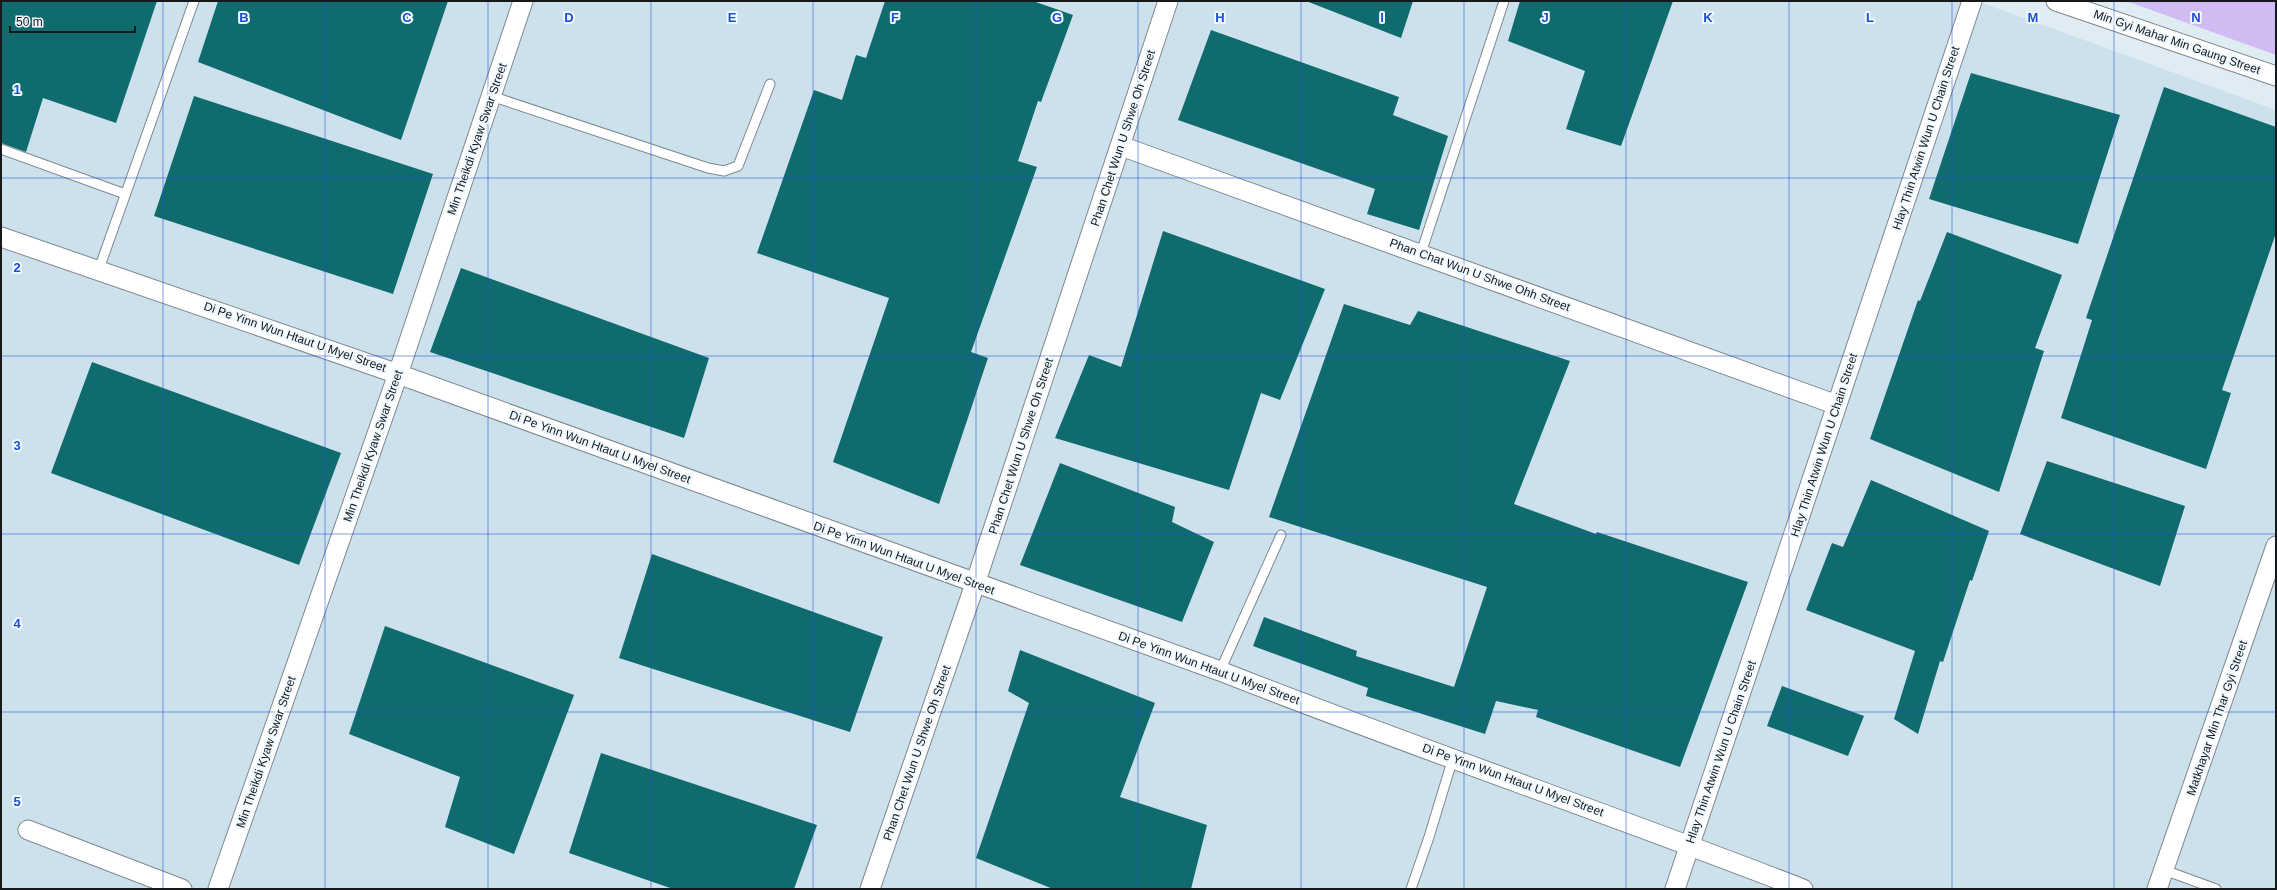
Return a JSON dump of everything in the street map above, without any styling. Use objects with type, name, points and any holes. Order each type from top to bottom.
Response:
[{"type":"street","name":"Min Theikdi Kyaw Swar Street","points":[[218,889],[398,374],[523,1]]},
{"type":"street","name":"Phan Chet Wun U Shwe Oh Street","points":[[870,889],[975,584],[1168,1]]},
{"type":"street","name":"Hlay Thin Atwin Wun U Chain Street","points":[[1675,889],[1972,1]]},
{"type":"street","name":"Min Gyi Mahar Min Gaung Street","points":[[2056,1],[2276,76]]},
{"type":"street","name":"Phan Chat Wun U Shwe Ohh Street","points":[[1121,146],[1421,253],[1837,405]]},
{"type":"street","name":"Di Pe Yinn Wun Htaut U Myel Street","points":[[1,237],[99,269],[398,374],[975,584],[1220,671],[1690,845],[1803,889]]},
{"type":"street","name":"Matkhayar Min Thar Gyi Street","points":[[2157,889],[2276,546]]},
{"type":"street","points":[[28,830],[182,889]]},
{"type":"lane","points":[[99,269],[194,1]]},
{"type":"lane","points":[[1421,253],[1504,1]]},
{"type":"lane","points":[[491,96],[724,172],[738,166],[770,84]]},
{"type":"lane","points":[[1,149],[126,194]]},
{"type":"lane","points":[[1220,671],[1281,535]]},
{"type":"lane","points":[[1411,889],[1429,837],[1453,758]]},
{"type":"lane","points":[[2164,870],[2216,889]]},
{"type":"shaded area","points":[[1,1],[1977,1],[2276,110],[2276,889],[1,889]]},
{"type":"shaded area","points":[[2126,1],[2276,1],[2276,55]]},
{"type":"building","points":[[1,1],[157,1],[116,123],[43,98],[26,152],[1,143]]},
{"type":"building","points":[[218,1],[448,1],[401,140],[198,62]]},
{"type":"building","points":[[885,1],[1033,1],[1073,15],[1041,102],[1038,101],[1018,161],[1037,167],[971,352],[988,358],[939,504],[833,462],[889,298],[757,253],[814,90],[842,100],[856,55],[866,58]]},
{"type":"building","points":[[1306,1],[1413,1],[1401,38]]},
{"type":"building","points":[[1520,1],[1673,1],[1621,146],[1566,129],[1585,71],[1508,41]]},
{"type":"building","points":[[1211,30],[1399,97],[1393,115],[1448,136],[1419,230],[1367,214],[1375,189],[1178,120]]},
{"type":"building","points":[[1971,73],[2120,115],[2078,244],[1929,199]]},
{"type":"building","points":[[2164,87],[2276,127],[2276,233],[2222,390],[2231,393],[2206,469],[2061,418],[2092,320],[2086,318]]},
{"type":"building","points":[[194,96],[433,174],[393,294],[154,216]]},
{"type":"building","points":[[1163,231],[1325,289],[1280,400],[1261,393],[1229,490],[1055,438],[1089,355],[1121,367]]},
{"type":"building","points":[[1947,232],[2062,275],[2035,348],[2044,351],[1999,492],[1870,439],[1918,300],[1920,301]]},
{"type":"building","points":[[461,268],[709,358],[684,438],[430,352]]},
{"type":"building","points":[[1344,304],[1410,325],[1418,311],[1570,361],[1514,504],[1596,534],[1597,532],[1748,582],[1680,767],[1536,717],[1538,710],[1496,701],[1485,734],[1366,696],[1368,688],[1253,646],[1264,617],[1357,651],[1356,656],[1454,687],[1487,587],[1269,517]]},
{"type":"building","points":[[92,362],[341,453],[299,565],[51,473]]},
{"type":"building","points":[[2047,461],[2185,506],[2160,586],[2020,534]]},
{"type":"building","points":[[1060,463],[1175,507],[1172,522],[1214,542],[1182,622],[1020,565]]},
{"type":"building","points":[[1871,480],[1989,531],[1972,581],[1970,580],[1943,662],[1940,661],[1918,734],[1894,719],[1915,651],[1806,610],[1832,543],[1843,547]]},
{"type":"building","points":[[652,554],[883,637],[850,732],[619,658]]},
{"type":"building","points":[[385,626],[574,695],[514,854],[445,827],[460,777],[349,734]]},
{"type":"building","points":[[1020,650],[1155,703],[1120,797],[1207,825],[1191,889],[1053,889],[976,858],[1029,703],[1008,691]]},
{"type":"building","points":[[1782,686],[1864,716],[1848,756],[1767,726]]},
{"type":"building","points":[[601,753],[817,825],[794,889],[673,889],[569,853]]}]
